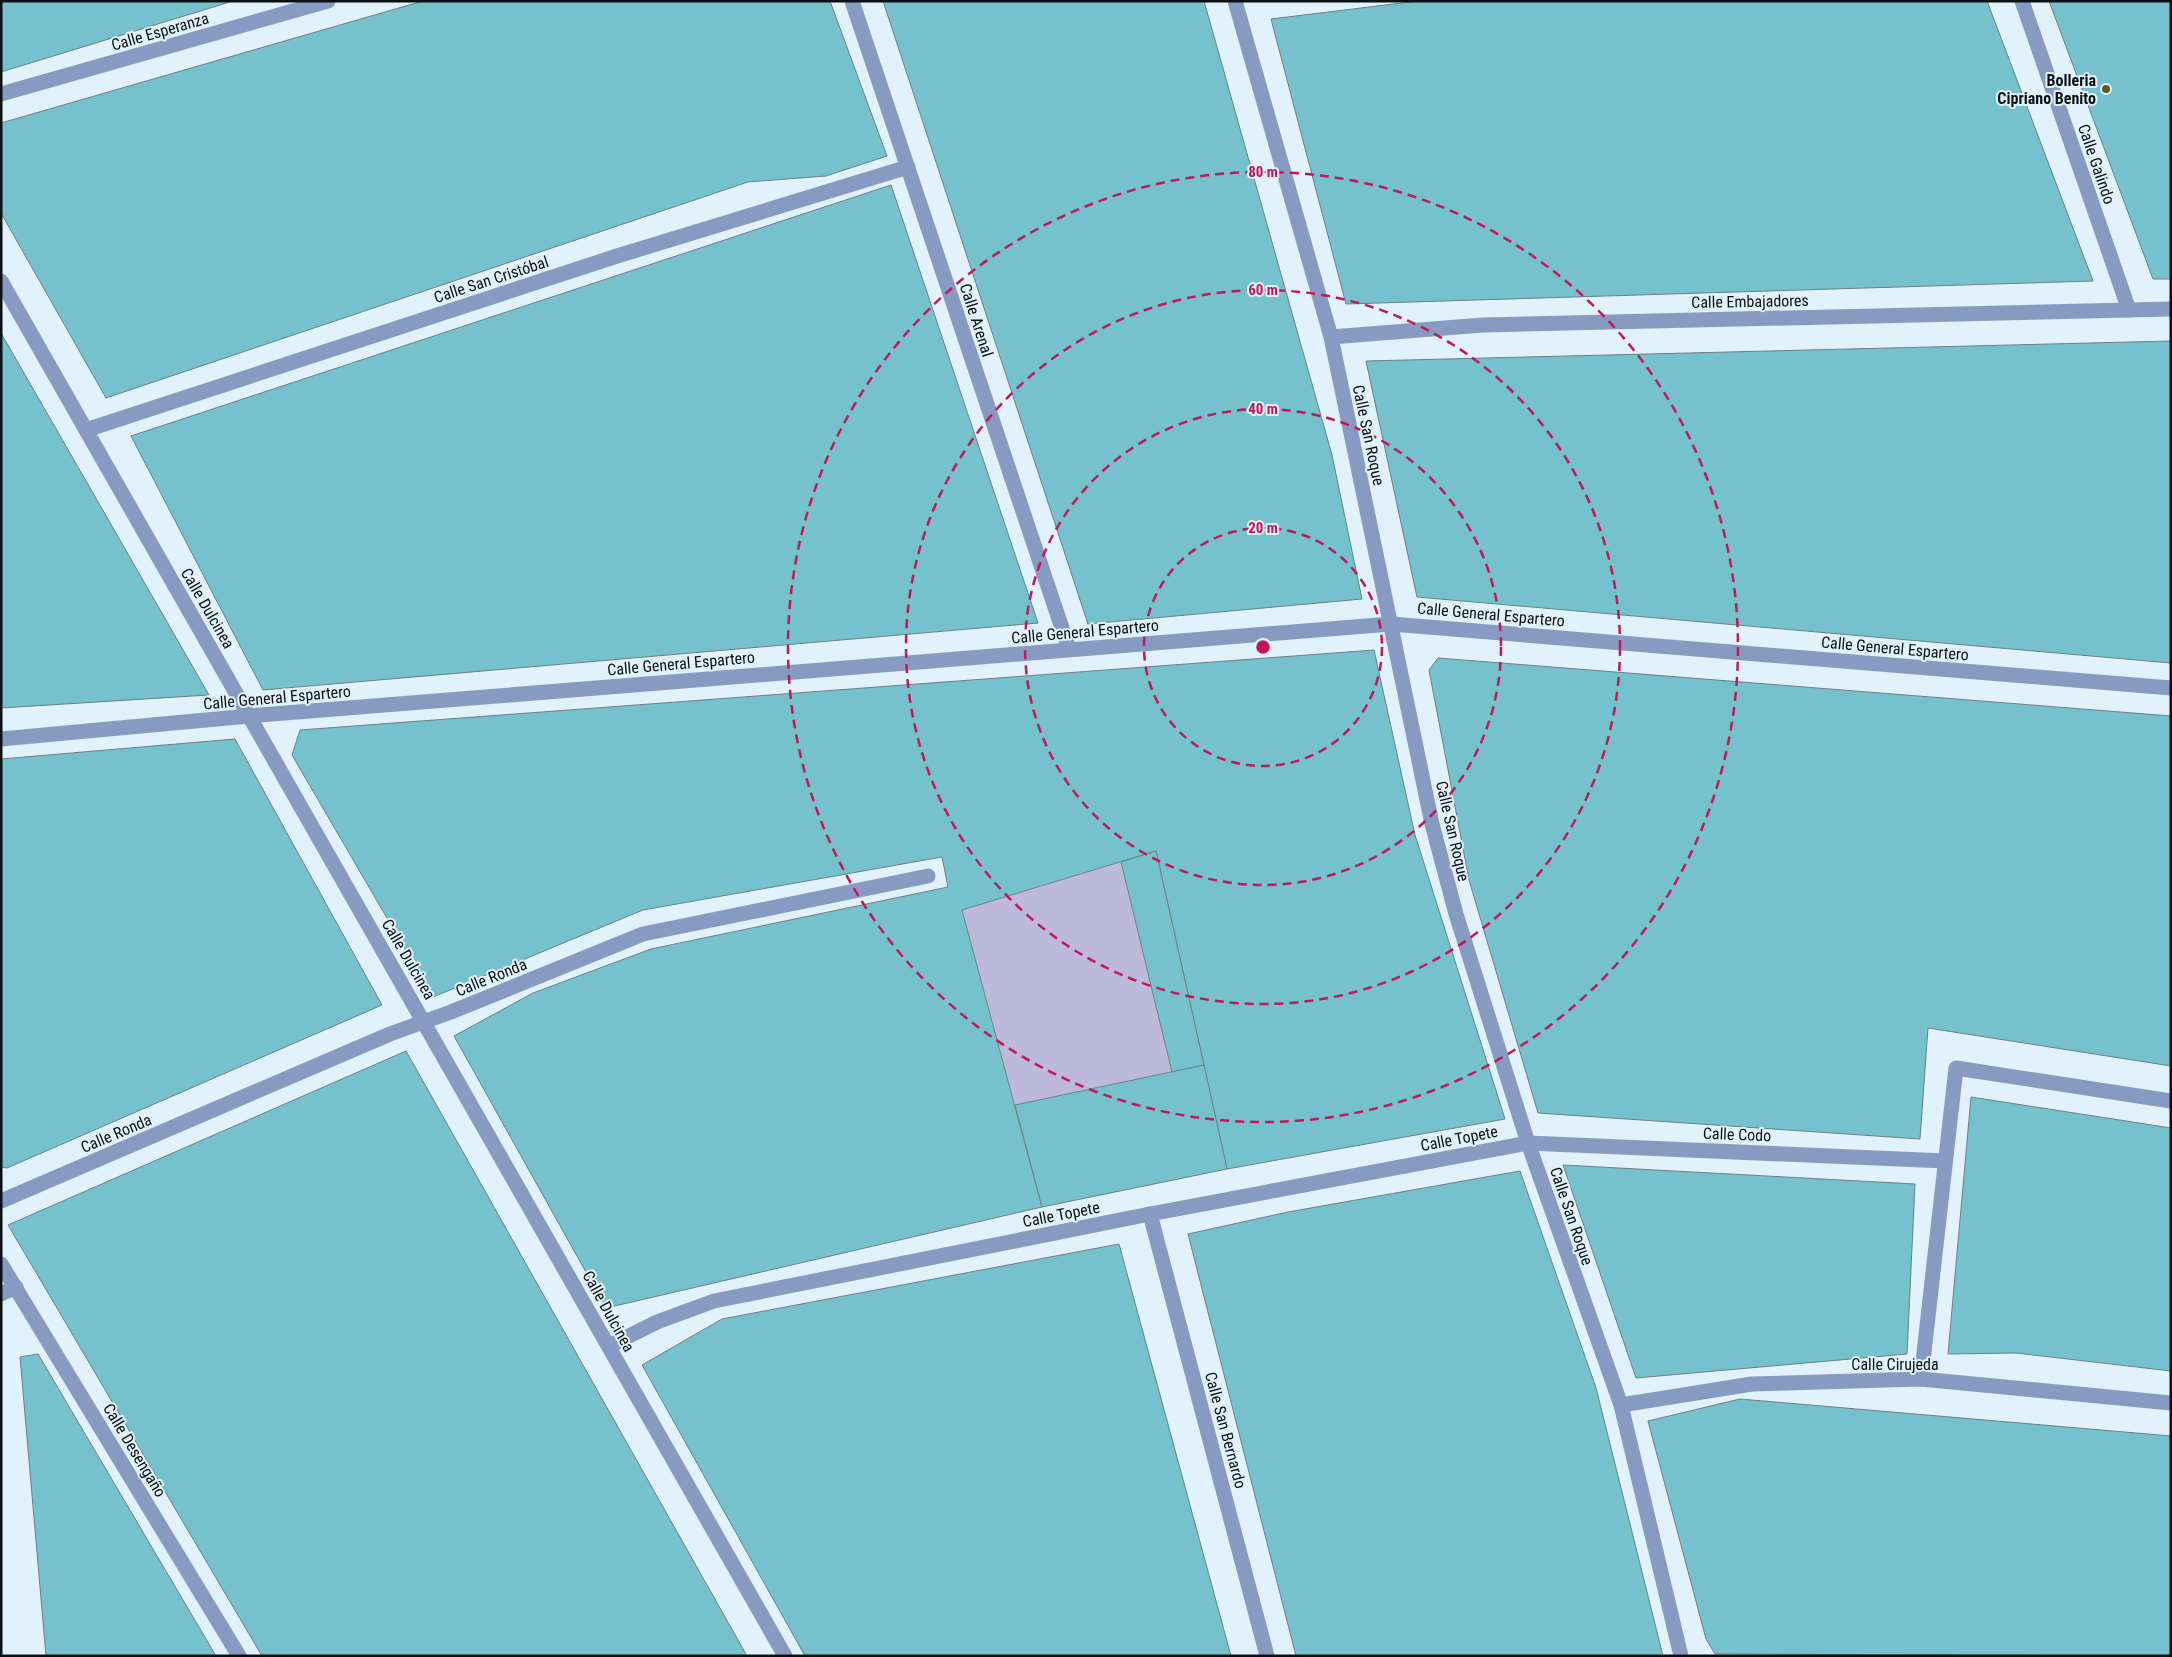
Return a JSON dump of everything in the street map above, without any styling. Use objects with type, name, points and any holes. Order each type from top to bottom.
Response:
[{"type":"street","name":"Calle Esperanza","points":[[1,94],[328,1]]},
{"type":"street","name":"Calle Arenal","points":[[852,1],[1069,650]]},
{"type":"street","name":"Calle San Roque","points":[[1235,1],[1331,337],[1432,824],[1456,914],[1528,1143],[1621,1405],[1681,1656]]},
{"type":"street","name":"Calle Galindo","points":[[2022,1],[2129,310]]},
{"type":"street","name":"Calle San Cristóbal","points":[[86,430],[604,260],[908,167]]},
{"type":"street","name":"Calle Dulcinea","points":[[1,281],[785,1656]]},
{"type":"street","name":"Calle Embajadores","points":[[1331,337],[1484,324],[2171,309]]},
{"type":"street","name":"Calle General Espartero","points":[[1,739],[249,716],[1391,624],[2171,688]]},
{"type":"street","name":"Calle Ronda","points":[[1,1202],[390,1034],[425,1022],[643,934],[928,876]]},
{"type":"street","points":[[1921,1379],[1956,1068],[2171,1101]]},
{"type":"street","name":"Calle Codo","points":[[1528,1143],[1945,1161]]},
{"type":"street","name":"Calle Topete","points":[[609,1346],[657,1322],[714,1301],[1150,1214],[1528,1143]]},
{"type":"street","name":"Calle San Bernardo","points":[[1150,1214],[1267,1656]]},
{"type":"street","name":"Calle Desengaño","points":[[1,1264],[239,1656]]},
{"type":"street","points":[[1,1294],[16,1287]]},
{"type":"street","name":"Calle Cirujeda","points":[[1621,1405],[1752,1384],[1921,1379],[2171,1404]]},
{"type":"shaded area","points":[[1121,862],[1172,1072],[1015,1105],[962,910]]},
{"type":"building","points":[[1,1],[233,1],[1,72]]},
{"type":"building","points":[[423,1],[830,1],[887,156],[826,176],[748,182],[106,398],[1,213],[1,123]]},
{"type":"building","points":[[883,1],[1204,1],[1332,455],[1362,599],[1088,624]]},
{"type":"building","points":[[1418,1],[1987,1],[2093,281],[1346,304],[1271,19]]},
{"type":"building","points":[[2049,1],[2171,1],[2171,279],[2153,279]]},
{"type":"building","points":[[891,185],[1038,623],[263,690],[131,436]]},
{"type":"building","points":[[1,333],[209,695],[1,708]]},
{"type":"building","points":[[2171,341],[2171,663],[1417,597],[1366,361]]},
{"type":"building","points":[[1374,650],[1415,835],[1505,1119],[1227,1169],[1156,851],[962,910],[1042,1207],[606,1308],[454,1036],[533,993],[651,949],[948,887],[942,857],[643,910],[433,997],[292,755],[300,730]]},
{"type":"building","points":[[1438,658],[2171,716],[2171,1066],[1928,1028],[1920,1139],[1538,1113],[1469,880],[1429,670]]},
{"type":"building","points":[[235,739],[382,1005],[7,1168],[1,1167],[1,759]]},
{"type":"building","points":[[1156,851],[1204,1065],[1172,1072],[1121,862]]},
{"type":"building","points":[[406,1051],[747,1656],[262,1656],[8,1225]]},
{"type":"building","points":[[1204,1065],[1227,1169],[1042,1207],[1015,1105]]},
{"type":"building","points":[[1971,1097],[2171,1128],[2171,1371],[2016,1353],[1948,1354]]},
{"type":"building","points":[[1563,1165],[1915,1184],[1907,1354],[1636,1378]]},
{"type":"building","points":[[1520,1171],[1596,1388],[1663,1656],[1296,1656],[1188,1234],[1288,1212]]},
{"type":"building","points":[[1119,1244],[1231,1656],[805,1656],[642,1365],[722,1319]]},
{"type":"building","points":[[38,1354],[216,1656],[46,1656],[20,1357]]},
{"type":"building","points":[[1740,1399],[2171,1436],[2171,1656],[1715,1654],[1706,1639],[1648,1421]]},
{"type":"place","name":"Bolleria Cipriano Benito","points":[[2106,89]]}]
